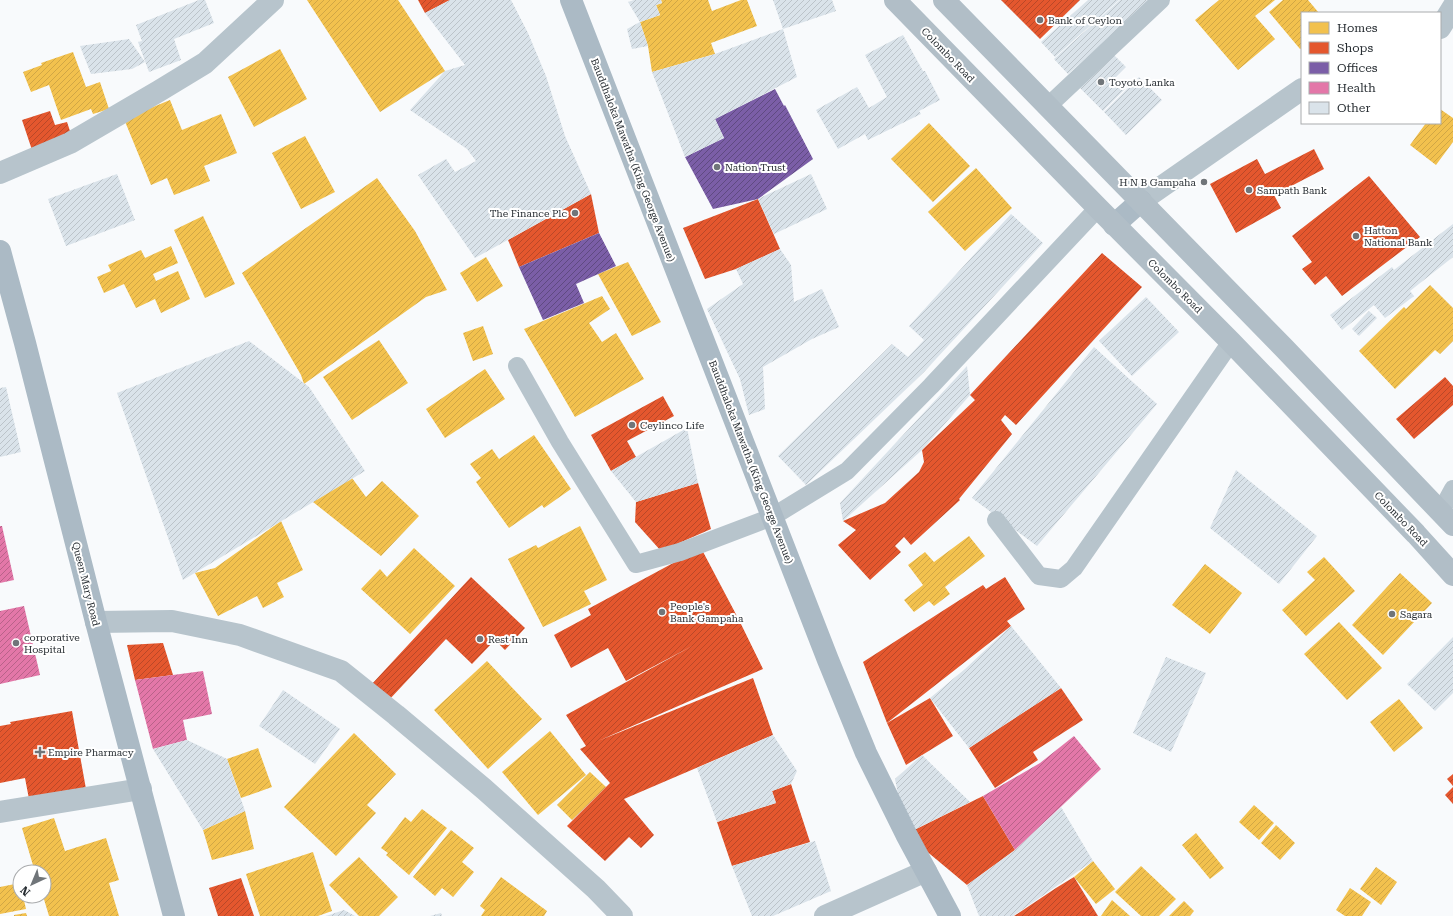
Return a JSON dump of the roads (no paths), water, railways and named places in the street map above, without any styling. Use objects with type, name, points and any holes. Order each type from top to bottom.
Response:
[{"type":"highway","name":"Colombo Road","points":[[895,0],[1114,225],[1231,342],[1416,534],[1453,575]]},
{"type":"highway","points":[[944,0],[1284,348],[1447,518]]},
{"type":"main road","name":"Bauddhaloka Mawatha (King George Avenue)","points":[[571,0],[772,517],[866,753],[950,916]]},
{"type":"main road","points":[[1114,225],[1141,201]]},
{"type":"main road","name":"Queen Mary Road","points":[[0,251],[174,916]]},
{"type":"street","points":[[0,173],[70,143],[205,63],[273,0]]},
{"type":"street","points":[[1441,26],[1453,7]]},
{"type":"street","points":[[1141,201],[1301,90]]},
{"type":"street","points":[[96,622],[172,621],[240,634],[341,672],[396,715],[484,789],[596,888],[622,916]]},
{"type":"street","points":[[0,812],[141,789]]},
{"type":"street","points":[[825,916],[926,870]]},
{"type":"lane","points":[[1047,107],[1161,0]]},
{"type":"lane","points":[[517,366],[564,448],[636,564],[680,552],[772,517],[847,471],[931,386],[1098,208]]},
{"type":"lane","points":[[996,520],[1039,576],[1061,579],[1074,568],[1231,342]]},
{"type":"lane","points":[[1447,518],[1453,489]]},
{"type":"place","name":"Bank of Ceylon","points":[[1040,20]]},
{"type":"place","name":"Toyoto Lanka","points":[[1101,82]]},
{"type":"place","name":"Nation Trust","points":[[717,167]]},
{"type":"place","name":"H N B Gampaha","points":[[1204,182]]},
{"type":"place","name":"Sampath Bank","points":[[1249,190]]},
{"type":"place","name":"The Finance Plc","points":[[575,213]]},
{"type":"place","name":"Hatton National Bank","points":[[1356,236]]},
{"type":"place","name":"Ceylinco Life","points":[[632,425]]},
{"type":"place","name":"People's Bank Gampaha","points":[[662,612]]},
{"type":"place","name":"Sagara","points":[[1392,614]]},
{"type":"place","name":"Rest Inn","points":[[480,639]]},
{"type":"place","name":"corporative Hospital","points":[[16,643]]},
{"type":"place","name":"Empire Pharmacy","points":[[40,752]]}]
